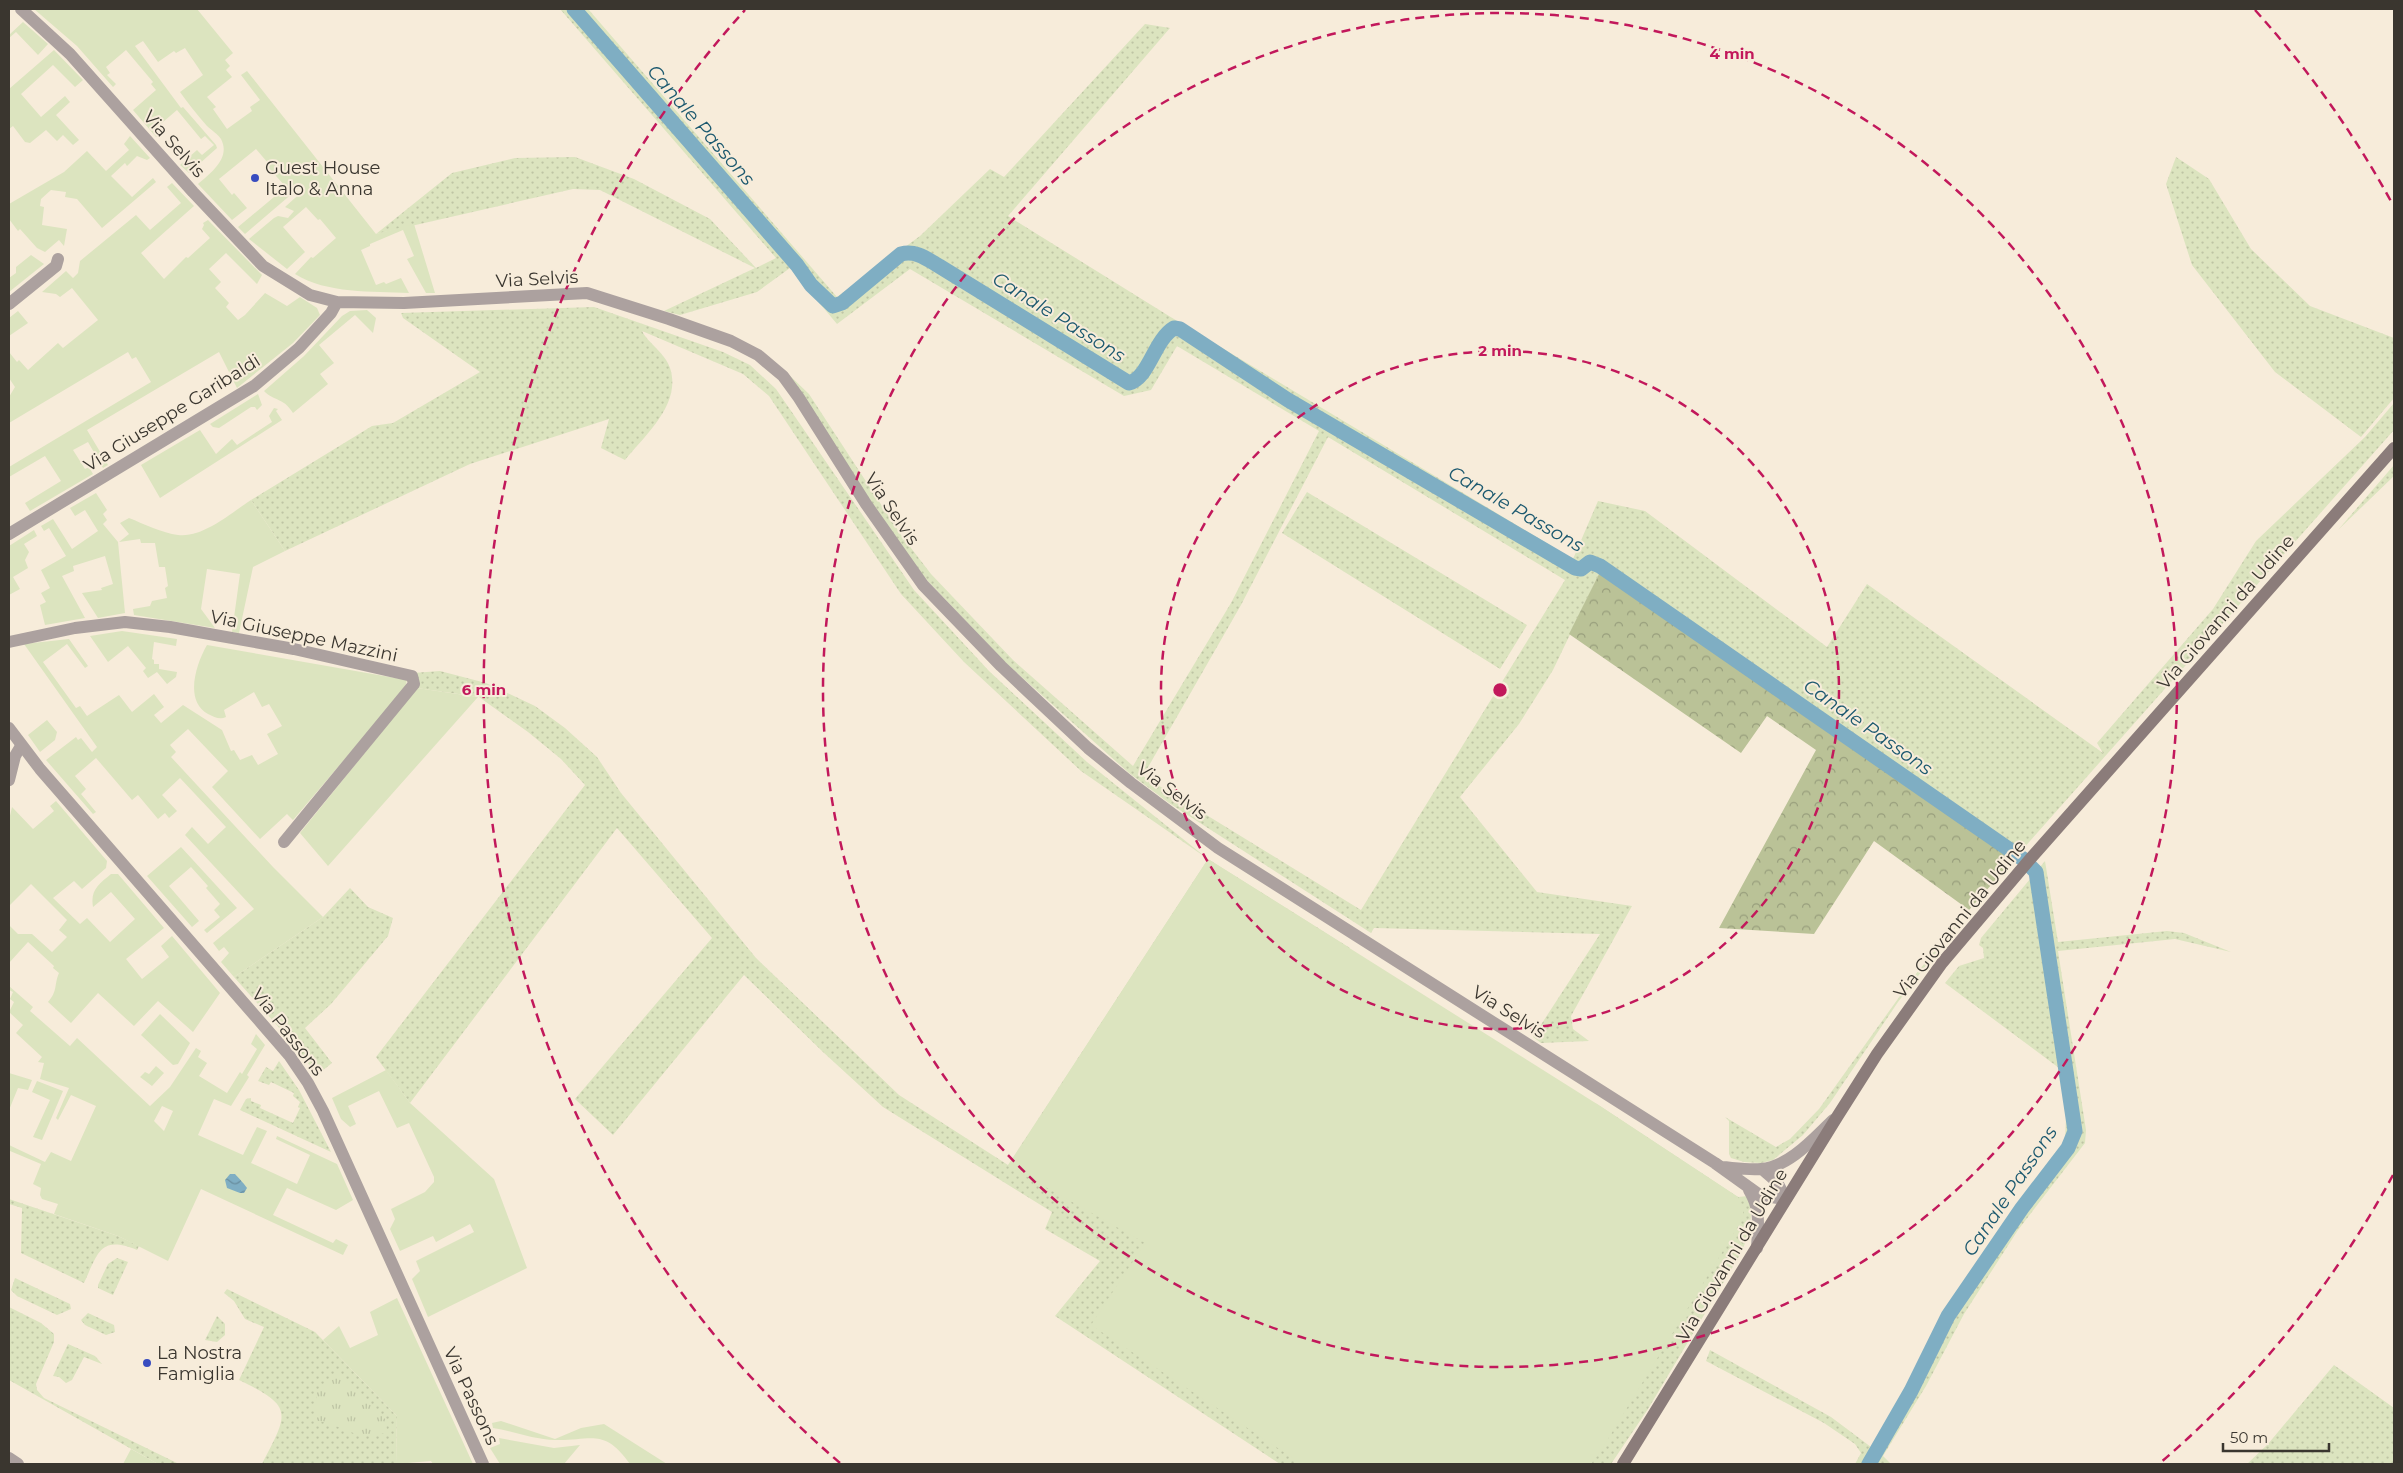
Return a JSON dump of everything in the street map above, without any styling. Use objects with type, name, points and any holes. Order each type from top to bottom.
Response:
[{"type":"main road","name":"Via Giovanni da Udine","points":[[1623,1464],[1877,1054],[1942,963],[2022,869],[2394,448]]},
{"type":"street","name":"Via Selvis","points":[[21,9],[70,54],[193,192],[263,266],[310,294],[337,302],[413,302],[587,293],[669,319],[730,341],[758,354],[783,376],[800,398],[866,504],[923,585],[1001,666],[1088,748],[1131,783],[1218,848],[1722,1167],[1748,1188],[1761,1196],[1786,1199]]},
{"type":"street","points":[[9,304],[56,266],[58,259]]},
{"type":"street","name":"Via Giuseppe Garibaldi","points":[[9,534],[254,386],[299,348],[331,313],[337,302]]},
{"type":"street","name":"Via Giuseppe Mazzini","points":[[9,642],[75,628],[125,622],[170,627],[294,649],[412,676],[414,684],[284,842]]},
{"type":"street","name":"Via Passons","points":[[9,728],[21,746],[263,1025],[308,1084],[339,1142],[483,1464]]},
{"type":"street","points":[[9,780],[21,746]]},
{"type":"street","name":"Via Selvis","points":[[1722,1167],[1762,1169],[1798,1153],[1837,1117]]},
{"type":"street","points":[[1762,1169],[1777,1182],[1786,1199]]},
{"type":"street","name":"Via Selvis","points":[[1748,1188],[1756,1202],[1759,1218],[1757,1248]]},
{"type":"street","points":[[9,1458],[18,1464]]},
{"type":"green space","points":[[34,9],[197,9],[233,53],[225,60],[230,66],[226,70],[232,77],[207,97],[216,107],[213,109],[227,129],[252,111],[250,107],[260,100],[241,75],[247,71],[376,234],[414,224],[435,293],[426,293],[407,259],[414,256],[403,230],[370,244],[370,246],[361,250],[376,285],[384,282],[386,284],[401,278],[409,293],[335,288],[321,285],[295,274],[311,257],[313,258],[336,238],[320,219],[318,220],[306,207],[283,227],[305,252],[287,269],[249,239],[274,218],[278,216],[288,218],[294,211],[285,207],[305,189],[301,186],[245,234],[238,227],[286,187],[266,165],[268,163],[256,149],[219,179],[232,195],[234,193],[247,208],[232,220],[198,184],[222,159],[223,146],[220,137],[203,122],[180,92],[203,75],[185,48],[176,53],[174,51],[158,62],[143,41],[135,46],[181,108],[183,107],[216,145],[217,148],[189,173],[180,165],[197,150],[202,155],[214,145],[205,136],[201,139],[177,110],[156,128],[161,134],[156,137],[133,110],[156,90],[151,84],[153,82],[126,50],[106,67],[110,73],[107,75],[116,84],[113,87],[77,46]]},
{"type":"green space","points":[[560,9],[590,9],[837,297],[920,236],[990,169],[1004,177],[1145,24],[1170,28],[1008,216],[1169,316],[1573,559],[1598,501],[1645,511],[1827,647],[1867,584],[2103,753],[2097,743],[2213,609],[2256,541],[2365,437],[2394,403],[2394,430],[2015,858],[1600,572],[1553,670],[1519,724],[1460,797],[1537,892],[1632,906],[1571,1016],[1573,1029],[1589,1041],[1541,1043],[1533,1037],[1600,934],[1374,928],[1371,933],[1169,803],[1129,773],[1006,663],[922,575],[883,521],[785,371],[809,394],[901,535],[931,574],[1013,660],[1133,766],[1231,603],[1319,431],[1177,346],[1151,390],[1124,396],[910,269],[837,324],[790,268],[757,292],[680,315],[664,311],[755,268],[600,190],[573,189],[376,234],[452,173],[515,158],[575,157],[634,179],[710,219],[756,268],[776,258]],"holes":[[[1328,437],[1565,580],[1361,910],[1143,776],[1241,605]]]},
{"type":"green space","points":[[23,22],[48,44],[38,55],[16,32],[9,38],[9,35]]},
{"type":"green space","points":[[54,50],[83,80],[75,87],[53,65],[21,94],[41,117],[65,96],[70,102],[56,115],[79,140],[73,145],[63,135],[57,141],[46,130],[30,143],[25,142],[13,126],[9,129],[9,89]]},
{"type":"green space","points":[[130,136],[150,158],[147,160],[137,156],[127,166],[125,163],[111,176],[132,197],[153,178],[156,182],[102,228],[77,199],[65,197],[66,192],[51,190],[41,199],[40,206],[44,207],[42,225],[67,229],[64,246],[59,240],[45,252],[37,248],[20,229],[18,231],[9,219],[9,204],[64,172],[87,151],[106,171],[129,150],[124,144]]},
{"type":"green space","points":[[2176,157],[2209,179],[2251,249],[2310,306],[2394,338],[2394,398],[2361,437],[2275,372],[2192,265],[2166,184]]},
{"type":"green space","points":[[172,183],[194,206],[141,253],[164,279],[186,257],[188,258],[210,238],[202,229],[203,223],[208,220],[262,275],[257,284],[226,253],[209,269],[221,282],[215,288],[229,303],[226,307],[238,320],[265,293],[287,306],[300,297],[317,308],[320,315],[293,343],[237,388],[219,352],[87,430],[108,465],[103,468],[88,442],[73,450],[85,469],[89,467],[93,474],[30,511],[25,503],[61,481],[45,456],[9,477],[9,467],[151,382],[136,357],[132,359],[128,352],[9,423],[9,397],[15,387],[9,378],[9,352],[17,362],[19,360],[28,370],[58,343],[63,348],[98,320],[72,288],[60,297],[56,294],[42,292],[66,271],[73,278],[78,273],[80,261],[136,215],[150,230],[181,203],[167,187]]},
{"type":"green space","points":[[31,255],[44,264],[9,292],[9,278],[16,273],[16,267]]},
{"type":"green space","points":[[594,307],[723,352],[750,365],[776,389],[914,590],[989,671],[1087,762],[1208,859],[1081,771],[964,662],[901,594],[769,396],[743,374],[642,331],[668,363],[672,381],[671,394],[660,418],[625,460],[601,448],[609,419],[470,464],[285,551],[251,500],[372,426],[393,423],[480,372],[403,318],[401,313]]},
{"type":"green space","points":[[367,310],[376,318],[373,333],[355,315],[319,345],[334,363],[320,374],[328,384],[293,413],[286,404],[264,391],[304,356],[342,316],[350,311]]},
{"type":"green space","points":[[18,311],[28,323],[9,336],[9,318]]},
{"type":"green space","points":[[258,394],[262,405],[257,410],[255,407],[251,407],[219,428],[213,427],[210,424]]},
{"type":"green space","points":[[274,408],[278,409],[276,411],[282,420],[160,498],[141,465],[200,430],[216,454],[232,439],[237,445],[272,422],[269,416]]},
{"type":"green space","points":[[2394,465],[2394,476],[2338,530]]},
{"type":"green space","points":[[1307,492],[1527,625],[1500,669],[1282,533]]},
{"type":"green space","points":[[96,493],[107,510],[103,514],[107,520],[103,524],[118,542],[125,613],[98,618],[82,593],[102,590],[101,588],[113,584],[105,556],[73,566],[74,571],[62,576],[85,618],[45,625],[40,605],[46,602],[41,593],[50,588],[41,570],[66,556],[49,528],[44,531],[41,526],[53,519],[72,549],[98,531],[85,510],[75,516],[70,508]]},
{"type":"green space","points":[[251,500],[285,551],[253,567],[239,633],[232,632],[240,574],[207,569],[201,609],[215,628],[134,615],[133,609],[150,606],[152,601],[167,598],[165,588],[168,586],[165,567],[159,567],[155,543],[141,543],[140,539],[119,542],[129,534],[120,523],[129,518],[166,532],[187,535],[207,529]]},
{"type":"green space","points":[[34,530],[37,536],[24,544],[29,552],[25,560],[28,568],[13,577],[20,589],[9,595],[9,546]]},
{"type":"green space","points":[[1600,572],[2015,858],[1969,910],[1874,841],[1814,934],[1719,928],[1816,750],[1767,716],[1741,753],[1569,634]]},
{"type":"green space","points":[[122,631],[177,639],[176,646],[154,642],[152,659],[154,664],[159,664],[159,669],[177,672],[176,677],[167,684],[157,672],[148,678],[143,671],[146,668],[128,646],[108,662],[90,636]]},
{"type":"green space","points":[[69,639],[88,666],[85,668],[67,644],[43,662],[76,708],[80,706],[87,716],[119,695],[132,712],[154,694],[164,707],[154,715],[161,723],[183,705],[222,730],[231,751],[234,750],[240,760],[252,755],[258,765],[278,754],[267,734],[282,726],[269,704],[262,707],[254,692],[224,710],[226,717],[224,718],[212,716],[201,708],[196,700],[194,682],[199,662],[207,645],[407,680],[405,688],[293,820],[287,814],[260,839],[212,787],[228,771],[188,729],[170,745],[176,752],[171,757],[273,867],[323,917],[234,977],[221,962],[229,953],[224,947],[219,951],[213,943],[254,909],[185,835],[192,827],[208,844],[226,827],[180,778],[162,795],[177,811],[169,818],[165,813],[158,819],[138,795],[132,800],[96,758],[75,776],[86,789],[81,794],[96,812],[93,814],[46,760],[76,737],[78,740],[81,738],[92,752],[97,747],[24,644]]},
{"type":"green space","points":[[440,671],[486,683],[535,706],[565,728],[597,757],[621,793],[756,958],[899,1095],[1008,1165],[1208,859],[1350,948],[1328,986],[1597,1104],[1738,1197],[1748,1196],[1751,1218],[1747,1239],[1741,1253],[1648,1409],[1611,1464],[1280,1464],[1055,1316],[1100,1261],[1045,1229],[1052,1212],[883,1107],[744,975],[613,1135],[575,1099],[712,938],[617,828],[410,1103],[376,1057],[585,785],[561,759],[528,732],[479,697],[417,688],[413,673]]},
{"type":"green space","points":[[417,688],[478,697],[328,866],[300,833]]},
{"type":"green space","points":[[47,720],[57,732],[55,740],[40,752],[28,735]]},
{"type":"green space","points":[[56,801],[107,861],[106,868],[82,889],[74,881],[53,898],[80,924],[87,918],[110,942],[135,919],[111,892],[93,907],[92,901],[96,888],[111,874],[118,874],[164,928],[126,959],[142,979],[169,957],[161,946],[172,936],[220,993],[193,1032],[158,1001],[134,1026],[98,993],[71,1023],[48,1002],[55,991],[59,973],[53,968],[54,966],[28,942],[9,963],[9,925],[18,934],[32,934],[52,952],[67,937],[59,930],[67,920],[31,884],[9,906],[9,820],[12,807],[33,829],[54,811],[50,806]]},
{"type":"green space","points":[[181,847],[237,908],[207,933],[204,930],[220,917],[214,910],[220,904],[206,888],[208,886],[191,867],[169,886],[199,921],[192,927],[147,876]]},
{"type":"green space","points":[[1208,859],[1597,1104],[1738,1197],[1743,1208],[1743,1218],[1591,1464],[1302,1464],[1091,1325],[1145,1243],[1008,1166]]},
{"type":"green space","points":[[2045,861],[2058,942],[2167,931],[2184,933],[2231,952],[2175,939],[2058,951],[2086,1130],[2085,1143],[2018,1230],[1964,1314],[1926,1386],[1883,1456],[1891,1464],[1855,1464],[1861,1453],[1855,1444],[1824,1423],[1706,1361],[1710,1350],[1831,1417],[1871,1447],[1924,1355],[1944,1314],[2065,1140],[2066,1117],[2059,1068],[1945,983],[1959,966],[1984,958],[1983,948],[1979,945],[1981,938]]},
{"type":"green space","points":[[350,888],[368,907],[393,918],[388,936],[331,1004],[305,1028],[332,1063],[317,1075],[290,1040],[234,977],[323,917]]},
{"type":"green space","points":[[1969,910],[1898,1002],[1830,1103],[1803,1135],[1773,1160],[1761,1163],[1744,1162],[1731,1158],[1729,1154],[1729,1121],[1725,1117],[1776,1147],[1790,1139],[1819,1109],[1915,975]]},
{"type":"green space","points":[[9,986],[33,1007],[30,1011],[70,1046],[77,1038],[150,1106],[170,1087],[196,1048],[201,1051],[198,1057],[207,1063],[199,1076],[227,1093],[240,1072],[242,1074],[257,1049],[251,1044],[256,1034],[265,1045],[247,1075],[249,1077],[231,1106],[214,1099],[198,1135],[243,1155],[257,1127],[267,1131],[251,1163],[297,1184],[310,1155],[276,1139],[277,1136],[337,1164],[353,1200],[336,1210],[287,1188],[273,1215],[333,1243],[336,1239],[348,1245],[343,1255],[201,1189],[168,1261],[118,1236],[54,1214],[58,1204],[42,1199],[40,1195],[41,1188],[33,1184],[41,1164],[9,1152],[9,1145],[45,1162],[51,1152],[71,1161],[96,1106],[71,1095],[58,1120],[56,1118],[69,1088],[40,1079],[44,1063],[38,1062],[42,1057],[16,1033],[23,1025],[9,1012],[14,1002],[10,999],[13,992],[9,990]],"holes":[[[162,1106],[173,1111],[164,1131],[154,1121]]]},
{"type":"green space","points":[[160,1014],[190,1043],[178,1064],[173,1065],[141,1035]]},
{"type":"green space","points":[[279,1061],[299,1090],[331,1152],[240,1110],[246,1099],[251,1098],[251,1101],[261,1105],[260,1108],[293,1123],[300,1108],[298,1107],[300,1102],[293,1096],[294,1093],[271,1082],[269,1085],[258,1081],[266,1067],[273,1071]]},
{"type":"green space","points":[[156,1066],[164,1073],[152,1086],[140,1077],[145,1072],[149,1074]]},
{"type":"green space","points":[[386,1070],[410,1103],[494,1179],[527,1268],[428,1317],[412,1279],[420,1271],[416,1261],[474,1232],[470,1224],[436,1242],[433,1236],[400,1251],[390,1229],[395,1219],[391,1209],[425,1192],[434,1182],[434,1177],[409,1123],[397,1128],[379,1091],[348,1106],[356,1124],[350,1127],[341,1119],[332,1098]]},
{"type":"green space","points":[[9,1073],[32,1080],[28,1090],[18,1088],[9,1110]]},
{"type":"green space","points":[[37,1081],[63,1091],[42,1140],[33,1137],[50,1100],[32,1092]]},
{"type":"green space","points":[[9,1199],[118,1236],[139,1246],[137,1250],[115,1245],[108,1246],[102,1250],[97,1255],[84,1283],[21,1253],[22,1208],[9,1204]]},
{"type":"green space","points":[[117,1258],[128,1262],[113,1295],[98,1288],[98,1285],[108,1264]]},
{"type":"green space","points":[[15,1278],[70,1304],[71,1309],[57,1315],[17,1296],[11,1290]]},
{"type":"green space","points":[[227,1289],[315,1332],[397,1416],[396,1464],[262,1464],[277,1433],[281,1422],[281,1413],[278,1405],[270,1397],[239,1380],[264,1327],[245,1319],[234,1301],[224,1293]]},
{"type":"green space","points":[[397,1298],[473,1464],[433,1464],[431,1461],[396,1464],[397,1416],[323,1340],[339,1326],[350,1348],[378,1335],[370,1312]]},
{"type":"green space","points":[[9,1307],[41,1323],[54,1334],[54,1342],[36,1384],[37,1390],[44,1398],[179,1464],[158,1464],[9,1380]]},
{"type":"green space","points":[[88,1313],[114,1325],[115,1332],[106,1335],[85,1325],[81,1320]]},
{"type":"green space","points":[[217,1316],[225,1324],[225,1335],[217,1342],[205,1340]]},
{"type":"green space","points":[[68,1344],[95,1356],[102,1364],[84,1357],[72,1380],[66,1383],[59,1377],[53,1376]]},
{"type":"green space","points":[[2334,1365],[2394,1408],[2394,1464],[2247,1464],[2268,1444]]},
{"type":"green space","points":[[339,1374],[386,1420],[387,1433],[361,1436],[328,1423],[314,1420],[317,1392]]},
{"type":"green space","points":[[501,1421],[555,1439],[581,1428],[604,1424],[667,1464],[630,1464],[621,1452],[612,1445],[596,1438],[547,1440],[493,1428],[492,1423]]},
{"type":"green space","points":[[499,1438],[554,1448],[580,1445],[564,1464],[500,1464],[490,1448],[500,1444]]},
{"type":"green space","points":[[131,1449],[158,1464],[123,1464]]},
{"type":"water","points":[[230,1174],[235,1174],[247,1188],[244,1193],[227,1188],[225,1180]]},
{"type":"waterway","name":"Canale Passons","points":[[574,9],[797,265],[811,285],[833,306],[842,303],[901,254],[912,253],[930,261],[1129,383],[1136,380],[1142,374],[1167,334],[1174,328],[1180,329],[1288,400],[1575,568],[1581,569],[1590,562],[1600,566],[2023,859],[2036,872],[2075,1131],[2068,1148],[2022,1208],[1948,1316],[1911,1391],[1869,1464]]},
{"type":"place","name":"Guest House Italo & Anna","points":[[255,178]]},
{"type":"place","name":"La Nostra Famiglia","points":[[147,1363]]}]
